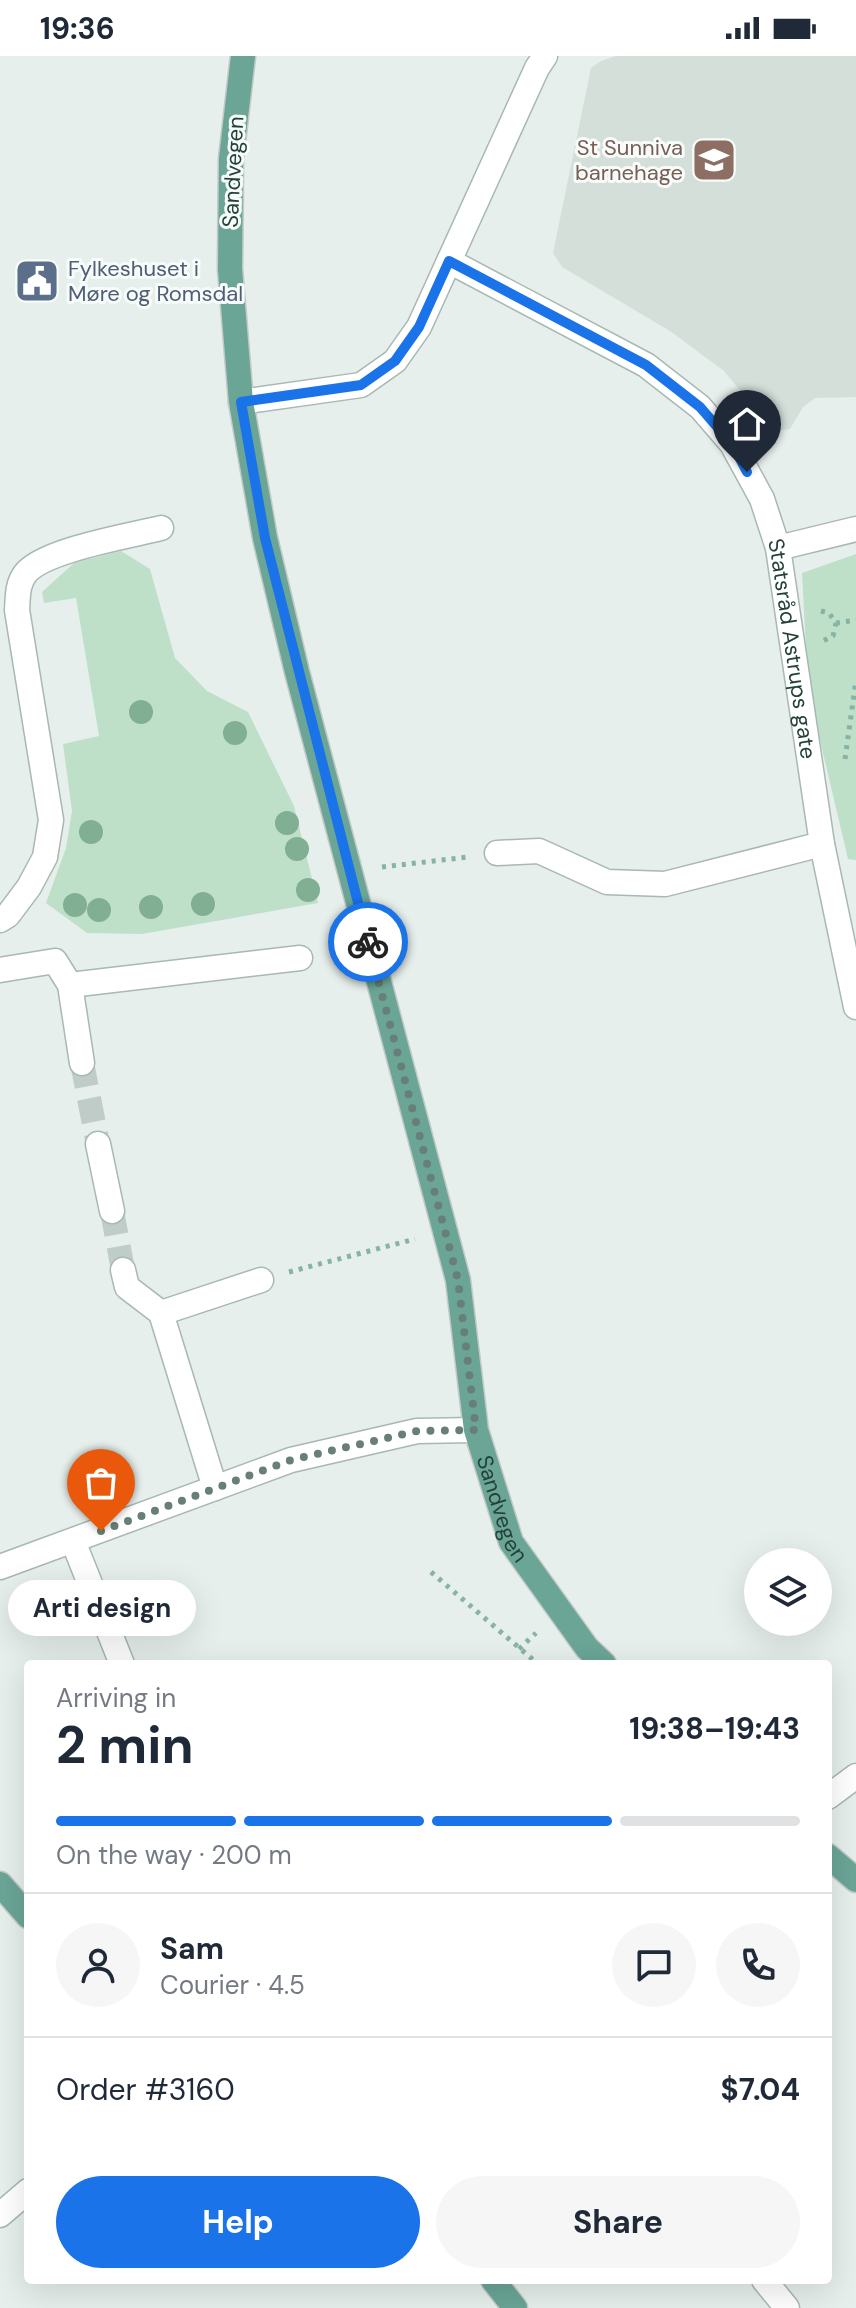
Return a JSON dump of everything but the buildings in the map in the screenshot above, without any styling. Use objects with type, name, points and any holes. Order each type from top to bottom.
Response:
[{"type":"main road","name":"Sandvegen","points":[[243,56],[231,159],[230,253],[241,402],[265,538],[349,871],[458,1280],[476,1430],[511,1542],[587,1648],[600,1660]]},
{"type":"main road","points":[[832,1859],[856,1880]]},
{"type":"main road","points":[[0,1884],[24,1911]]},
{"type":"main road","points":[[496,2284],[515,2308]]},
{"type":"street","points":[[241,402],[361,385],[395,361],[419,327],[545,56]]},
{"type":"street","name":"Statsråd Astrups gate","points":[[449,261],[646,365],[700,407],[732,444],[762,499],[778,548],[822,844],[856,1007]]},
{"type":"street","points":[[0,920],[8,915],[45,857],[51,820],[17,610],[19,584],[27,571],[52,556],[161,528]]},
{"type":"street","points":[[778,548],[856,529]]},
{"type":"street","points":[[497,853],[539,851],[607,882],[665,884],[822,844]]},
{"type":"street","points":[[70,985],[300,958]]},
{"type":"street","points":[[0,970],[55,961],[70,985],[82,1063]]},
{"type":"street","points":[[98,1144],[112,1211]]},
{"type":"street","points":[[123,1270],[127,1287],[161,1313],[215,1488]]},
{"type":"street","points":[[161,1313],[261,1280]]},
{"type":"street","points":[[0,1567],[291,1460],[417,1431],[476,1430]]},
{"type":"street","points":[[73,1541],[120,1660]]},
{"type":"street","points":[[832,1794],[856,1776]]},
{"type":"street","points":[[0,2215],[24,2194]]},
{"type":"street","points":[[767,2284],[787,2308]]},
{"type":"path","points":[[836,623],[856,620]]},
{"type":"path","points":[[349,871],[497,853]]},
{"type":"path","points":[[261,1280],[416,1238]]},
{"type":"path","points":[[431,1572],[533,1660]]},
{"type":"path","points":[[519,1649],[536,1632]]},
{"type":"shaded area","name":"St Sunniva barnehage","points":[[616,56],[856,56],[856,397],[815,398],[803,407],[790,429],[770,431],[724,371],[670,331],[562,267],[553,253],[591,68]]},
{"type":"green space","points":[[121,551],[150,569],[175,658],[207,691],[248,712],[294,806],[318,903],[142,934],[87,933],[46,903],[66,848],[72,811],[63,744],[99,736],[76,598],[44,603],[42,592],[74,563]]},
{"type":"green space","points":[[856,554],[856,860],[848,859],[815,719],[806,649],[802,573]]},
{"type":"tunnel","points":[[82,1063],[98,1144]]},
{"type":"tunnel","points":[[112,1211],[123,1270]]},
{"type":"way so far","points":[[101,1531],[291,1460],[417,1431],[476,1430],[458,1280],[368,942]]},
{"type":"place","name":"St Sunniva barnehage","points":[[714,160]]},
{"type":"place","name":"Fylkeshuset i Møre og Romsdal","points":[[37,281]]},
{"type":"place","name":"Arti design","points":[[101,1531]]},
{"type":"route","points":[[368,942],[265,538],[241,402],[361,385],[395,361],[419,327],[449,261],[646,365],[700,407],[732,444],[747,472]]}]
